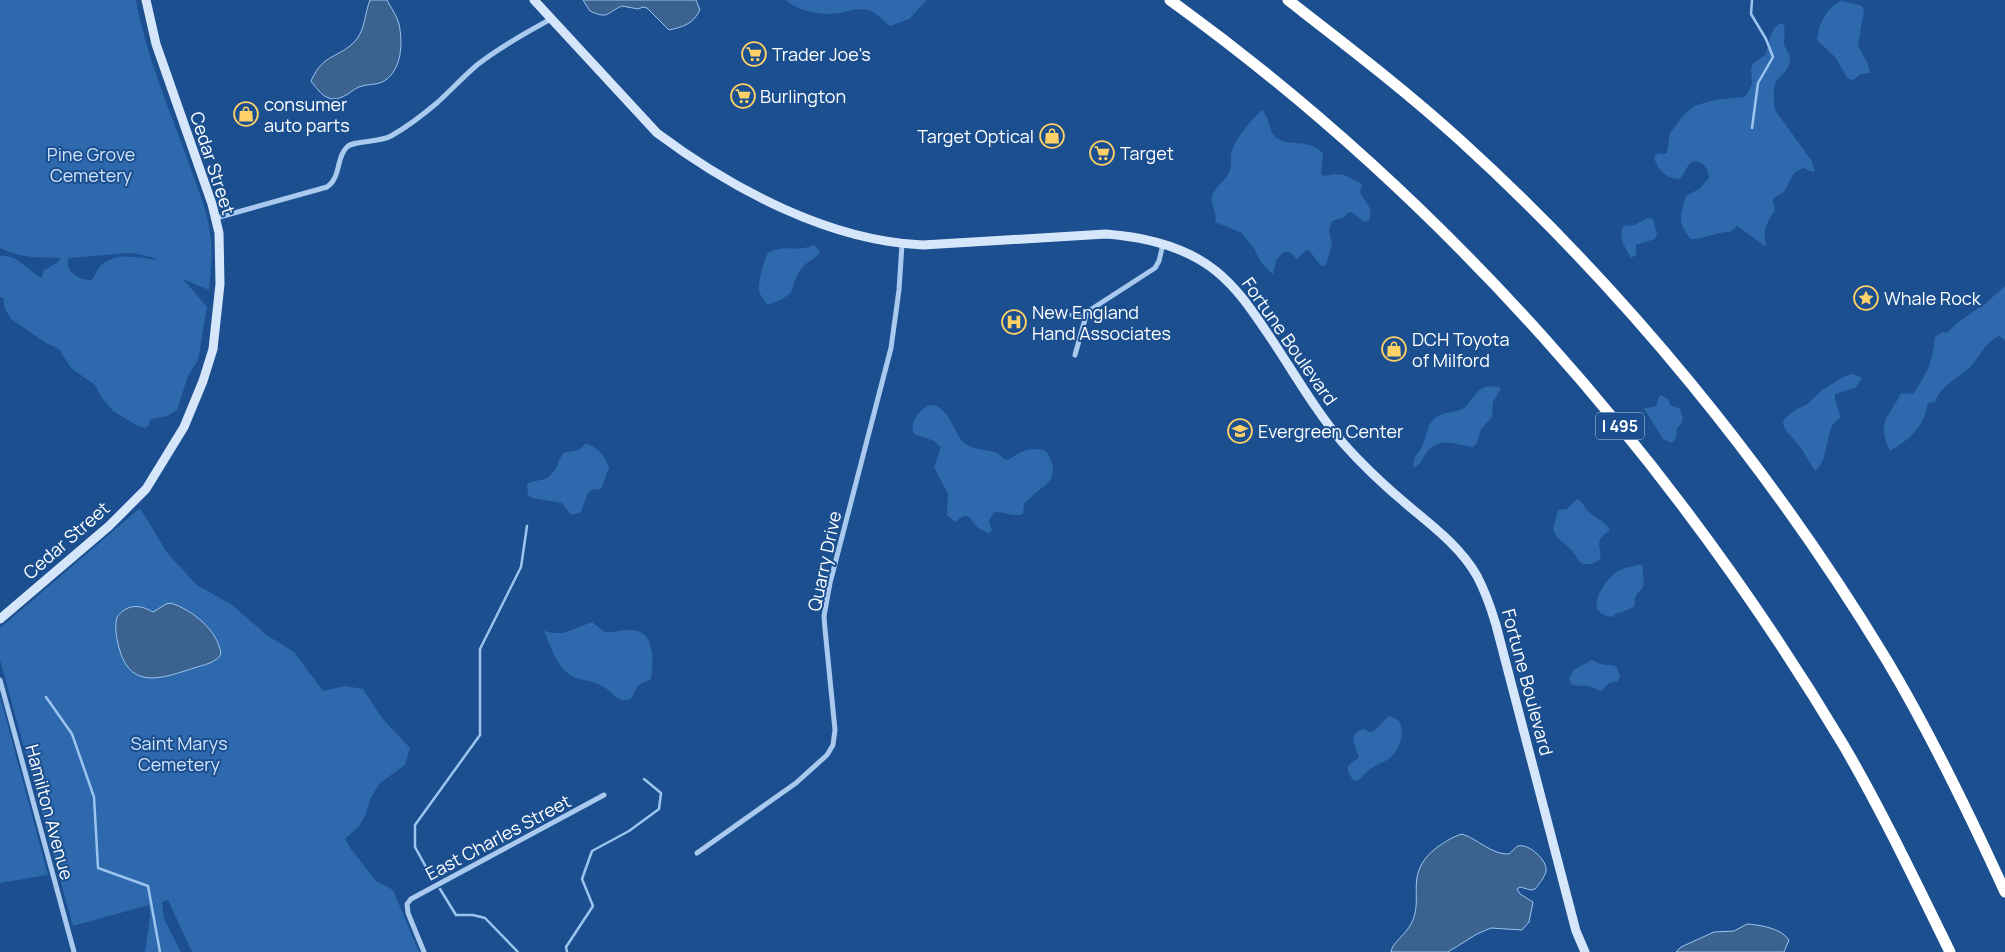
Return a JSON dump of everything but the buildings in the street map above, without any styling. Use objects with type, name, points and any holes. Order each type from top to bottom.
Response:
[{"type":"highway","name":"I 495","points":[[1170,0],[1255,65],[1318,117],[1445,235],[1492,282],[1582,381],[1627,434],[1749,597],[1812,693],[1873,798],[1950,952]]},
{"type":"highway","points":[[1288,0],[1398,87],[1459,140],[1520,198],[1590,270],[1692,385],[1745,452],[1798,525],[1885,658],[1948,770],[2005,892]]},
{"type":"main road","name":"Cedar Street","points":[[0,619],[110,526],[146,489],[184,427],[203,381],[213,350],[220,284],[220,256],[216,218],[156,44],[146,0]]},
{"type":"main road","name":"Fortune Boulevard","points":[[534,0],[657,133],[678,148],[754,194],[806,219],[838,230],[902,244],[923,245],[1106,234],[1130,236],[1163,244],[1192,255],[1233,286],[1248,305],[1320,413],[1343,443],[1380,482],[1443,536],[1462,555],[1477,576],[1496,625],[1576,931],[1585,952]]},
{"type":"street","points":[[216,218],[327,187],[334,179],[348,146],[376,142],[392,135],[437,103],[477,65],[507,44],[551,19]]},
{"type":"street","name":"Quarry Drive","points":[[697,853],[796,783],[828,755],[835,738],[824,616],[830,582],[891,348],[899,290],[902,244]]},
{"type":"street","points":[[1072,315],[1087,312],[1155,268],[1159,261],[1163,244]]},
{"type":"street","points":[[1075,355],[1087,312]]},
{"type":"street","name":"Hamilton Avenue","points":[[0,680],[74,952]]},
{"type":"street","name":"East Charles Street","points":[[424,952],[408,913],[407,904],[411,899],[604,795]]},
{"type":"green space","name":"Pine Grove Cemetery","points":[[0,0],[136,0],[152,62],[204,207],[211,240],[209,290],[183,279],[207,307],[198,360],[188,376],[177,410],[167,416],[151,419],[145,428],[138,426],[113,411],[102,398],[95,385],[71,368],[59,349],[46,343],[11,319],[5,309],[3,298],[0,297],[0,256],[17,260],[42,278],[44,270],[57,263],[61,258],[23,256],[0,248]],"holes":[[[131,253],[152,257],[157,260],[135,257],[113,258],[100,266],[92,280],[78,277],[68,267],[69,258]]]},
{"type":"green space","points":[[785,0],[927,0],[909,19],[890,26],[877,15],[865,9],[834,14],[819,13],[798,8]]},
{"type":"green space","points":[[1842,1],[1862,6],[1864,10],[1858,46],[1868,64],[1870,73],[1861,74],[1853,80],[1848,79],[1835,57],[1817,40],[1819,28],[1824,17],[1832,7]]},
{"type":"green space","points":[[1779,24],[1783,24],[1784,27],[1784,44],[1790,62],[1788,68],[1776,82],[1774,94],[1775,110],[1811,160],[1815,170],[1813,172],[1803,168],[1794,173],[1784,192],[1775,197],[1773,201],[1775,211],[1766,228],[1766,247],[1737,226],[1730,232],[1691,239],[1683,228],[1681,219],[1682,208],[1686,196],[1699,189],[1709,178],[1708,171],[1703,164],[1694,161],[1679,179],[1674,178],[1666,175],[1660,169],[1654,157],[1658,153],[1667,153],[1670,133],[1683,116],[1694,106],[1714,100],[1745,97],[1752,84],[1751,68],[1753,64],[1766,54],[1771,34]]},
{"type":"green space","points":[[1262,110],[1272,132],[1277,138],[1282,141],[1305,144],[1317,148],[1323,153],[1321,174],[1324,176],[1344,175],[1362,184],[1360,193],[1370,209],[1369,220],[1364,222],[1352,212],[1347,213],[1345,217],[1332,221],[1329,231],[1332,245],[1326,265],[1321,266],[1309,250],[1297,259],[1290,252],[1284,252],[1277,259],[1273,274],[1262,263],[1254,248],[1242,233],[1215,222],[1216,216],[1212,196],[1228,174],[1231,166],[1232,149],[1235,143]]},
{"type":"green space","points":[[1648,218],[1653,219],[1657,234],[1655,239],[1636,245],[1636,255],[1631,258],[1621,235],[1623,226],[1634,225]]},
{"type":"green space","points":[[814,245],[820,251],[800,271],[790,294],[767,305],[759,290],[764,261],[768,253],[774,250]]},
{"type":"green space","points":[[2005,286],[2005,340],[1999,336],[1990,342],[1967,370],[1942,390],[1935,402],[1928,403],[1923,419],[1915,432],[1890,451],[1884,433],[1886,420],[1901,393],[1913,394],[1922,379],[1931,361],[1935,337],[1943,332],[1947,333]]},
{"type":"green space","points":[[1852,374],[1862,378],[1855,388],[1835,394],[1840,418],[1832,426],[1822,462],[1815,471],[1801,448],[1785,429],[1784,419],[1806,405],[1821,391],[1843,377]]},
{"type":"green space","points":[[1491,386],[1501,388],[1493,402],[1492,417],[1481,429],[1477,443],[1473,447],[1448,442],[1437,444],[1431,447],[1420,463],[1413,468],[1428,427],[1433,420],[1443,414],[1462,409],[1482,388]]},
{"type":"green space","points":[[1661,395],[1669,400],[1670,405],[1680,409],[1683,419],[1677,428],[1676,438],[1672,443],[1663,439],[1644,408],[1657,405]]},
{"type":"green space","points":[[929,405],[935,406],[945,413],[962,441],[969,446],[995,452],[1008,460],[1030,449],[1046,451],[1051,461],[1052,476],[1024,504],[1023,514],[994,512],[989,521],[992,531],[988,533],[978,528],[968,516],[963,516],[955,522],[947,515],[948,494],[934,467],[941,447],[934,441],[914,434],[913,429],[916,417]]},
{"type":"green space","points":[[585,444],[593,447],[600,453],[606,460],[609,468],[601,489],[592,490],[588,493],[581,512],[571,515],[562,503],[532,498],[528,495],[527,484],[550,476],[563,453],[578,450]]},
{"type":"green space","points":[[1577,499],[1610,530],[1599,542],[1599,560],[1588,564],[1581,563],[1572,550],[1557,537],[1553,530],[1558,510],[1567,509]]},
{"type":"green space","name":"Saint Marys Cemetery","points":[[140,508],[168,554],[197,585],[232,605],[268,636],[294,652],[323,691],[345,686],[363,689],[382,718],[410,748],[405,765],[380,783],[370,799],[366,814],[359,826],[345,839],[376,881],[393,890],[419,952],[192,952],[168,900],[162,902],[164,919],[181,952],[145,952],[150,917],[149,905],[73,926],[0,660],[0,628]]},
{"type":"green space","points":[[1641,564],[1643,567],[1644,584],[1636,596],[1633,607],[1612,617],[1601,613],[1596,606],[1597,600],[1610,578],[1618,571]]},
{"type":"green space","points":[[592,622],[605,632],[638,631],[648,640],[652,655],[651,679],[638,685],[631,699],[619,699],[601,685],[570,675],[560,665],[544,631],[564,633]]},
{"type":"green space","points":[[1592,660],[1600,664],[1616,666],[1620,676],[1618,681],[1609,683],[1602,691],[1589,686],[1571,684],[1569,679],[1573,670]]},
{"type":"green space","points":[[0,696],[48,875],[0,883]]},
{"type":"green space","points":[[1389,716],[1398,720],[1402,729],[1397,749],[1391,757],[1370,769],[1358,781],[1353,780],[1348,772],[1348,766],[1359,757],[1354,741],[1355,734],[1364,729],[1369,732],[1374,731]]},
{"type":"shaded area","points":[[370,0],[387,0],[397,18],[401,39],[398,63],[390,76],[382,82],[356,88],[342,97],[331,99],[323,95],[311,81],[326,60],[350,46],[359,36]]},
{"type":"shaded area","points":[[583,0],[696,0],[700,10],[694,19],[687,24],[669,30],[647,8],[638,9],[622,6],[608,14],[601,15],[590,11]]},
{"type":"shaded area","points":[[171,603],[179,606],[203,622],[215,637],[221,654],[216,660],[209,663],[172,675],[151,678],[141,676],[133,672],[125,664],[117,639],[117,617],[129,608],[138,607],[153,612]]},
{"type":"shaded area","points":[[1462,834],[1503,854],[1509,854],[1518,846],[1522,846],[1532,850],[1541,858],[1546,871],[1535,889],[1531,890],[1520,887],[1517,889],[1520,894],[1533,902],[1529,922],[1522,930],[1491,928],[1477,934],[1448,952],[1391,952],[1394,945],[1409,928],[1415,914],[1417,877],[1425,859],[1451,838]]},
{"type":"shaded area","points":[[1747,924],[1770,928],[1785,936],[1789,940],[1784,952],[1676,952],[1681,947],[1714,932],[1734,931]]},
{"type":"waterway","points":[[1752,0],[1751,14],[1766,39],[1773,57],[1758,83],[1752,128]]},
{"type":"waterway","points":[[432,878],[415,847],[415,825],[480,735],[480,649],[521,567],[527,526]]},
{"type":"waterway","points":[[46,697],[72,734],[94,797],[98,868],[148,886],[160,952]]},
{"type":"waterway","points":[[567,952],[566,947],[593,906],[582,879],[592,851],[629,831],[659,809],[661,793],[644,779]]},
{"type":"waterway","points":[[440,889],[456,915],[473,915],[485,918],[518,952]]},
{"type":"place","name":"Trader Joe's","points":[[754,54]]},
{"type":"place","name":"Burlington","points":[[743,96]]},
{"type":"place","name":"consumer auto parts","points":[[246,114]]},
{"type":"place","name":"Target Optical","points":[[1052,136]]},
{"type":"place","name":"Target","points":[[1102,153]]},
{"type":"place","name":"Whale Rock","points":[[1866,298]]},
{"type":"place","name":"New England Hand Associates","points":[[1014,322]]},
{"type":"place","name":"DCH Toyota of Milford","points":[[1394,349]]},
{"type":"place","name":"Evergreen Center","points":[[1240,431]]}]
